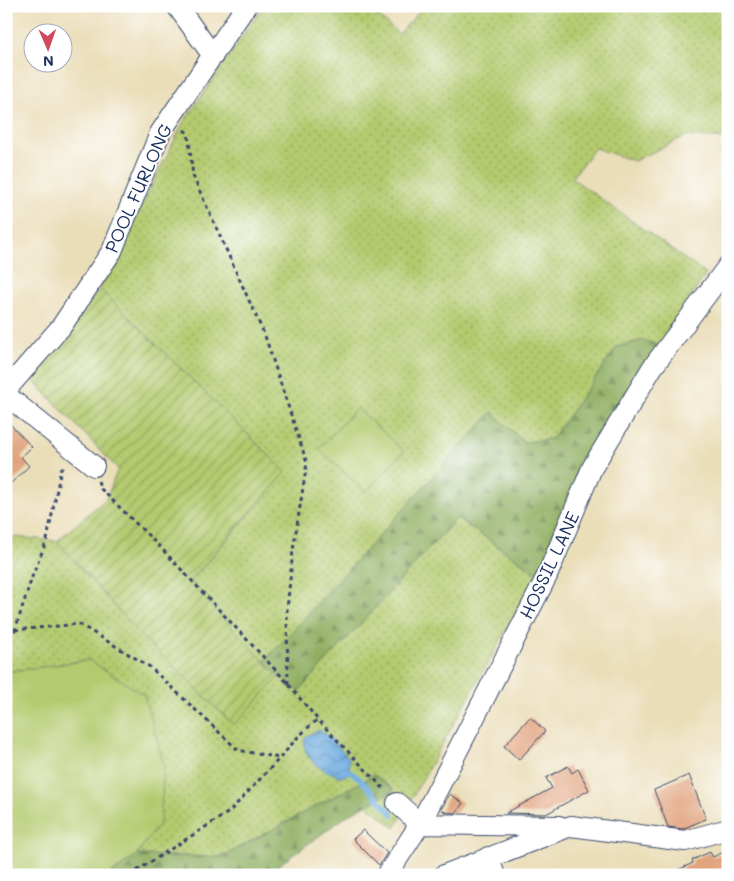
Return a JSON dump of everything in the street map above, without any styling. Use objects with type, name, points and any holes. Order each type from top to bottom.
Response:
[{"type":"street","points":[[177,6],[213,56]]},
{"type":"street","name":"POOL FURLONG","points":[[6,390],[61,327],[112,251],[160,133],[246,6]]},
{"type":"street","name":"HOSSIL LANE","points":[[387,875],[420,824],[547,576],[592,468],[652,368],[728,266]]},
{"type":"street","points":[[6,395],[94,466]]},
{"type":"street","points":[[397,803],[420,824],[570,826],[685,841],[728,829]]},
{"type":"street","points":[[444,875],[492,866],[570,826]]},
{"type":"path","points":[[170,118],[188,133],[193,176],[265,336],[307,463],[287,610],[288,685]]},
{"type":"path","points":[[15,630],[33,574],[47,540],[61,468],[77,453]]},
{"type":"path","points":[[94,466],[101,489],[162,549],[318,720],[397,803]]},
{"type":"path","points":[[6,632],[78,624],[150,666],[238,750],[280,758]]},
{"type":"path","points":[[130,875],[229,812],[298,737],[318,720]]},
{"type":"green space","points":[[263,6],[367,6],[399,34],[424,6],[728,6],[728,139],[686,136],[634,161],[595,148],[572,178],[706,274],[658,345],[643,340],[617,347],[552,439],[524,442],[492,412],[264,662],[189,583],[286,472],[100,289],[183,123]]},
{"type":"green space","points":[[100,289],[286,472],[189,582],[279,677],[234,725],[140,635],[57,541],[106,499],[118,469],[30,377]]},
{"type":"green space","points":[[643,340],[658,345],[538,574],[457,518],[299,691],[279,677],[264,662],[492,412],[524,442],[552,439],[617,347]]},
{"type":"green space","points":[[357,408],[404,451],[366,492],[319,449]]},
{"type":"green space","points":[[457,518],[538,574],[395,828],[367,805],[394,790],[374,775],[221,857],[136,855],[160,823],[89,660],[6,672],[6,536],[57,541],[140,635],[233,724],[279,677],[299,691]]},
{"type":"green space","points":[[89,660],[144,695],[164,765],[160,823],[136,855],[109,875],[6,875],[6,672]]},
{"type":"green space","points":[[374,775],[394,790],[351,813],[265,875],[109,875],[136,855],[221,857]]},
{"type":"water","points":[[319,730],[328,736],[349,758],[349,771],[344,777],[321,768],[308,755],[305,748],[305,737]]},
{"type":"building","points":[[6,420],[32,447],[21,457],[29,466],[6,488]]},
{"type":"building","points":[[530,717],[545,731],[519,760],[504,746]]},
{"type":"building","points":[[568,766],[572,773],[578,769],[589,790],[546,814],[506,813],[552,788],[546,778]]},
{"type":"building","points":[[689,775],[706,819],[682,829],[668,827],[654,790]]},
{"type":"building","points":[[450,794],[463,803],[456,813],[445,812],[441,809]]},
{"type":"building","points":[[363,830],[387,853],[379,865],[353,839]]},
{"type":"building","points":[[728,850],[728,875],[667,875],[693,863],[692,860],[710,852],[713,857]]},
{"type":"waterway","points":[[349,771],[360,779],[393,815]]}]
